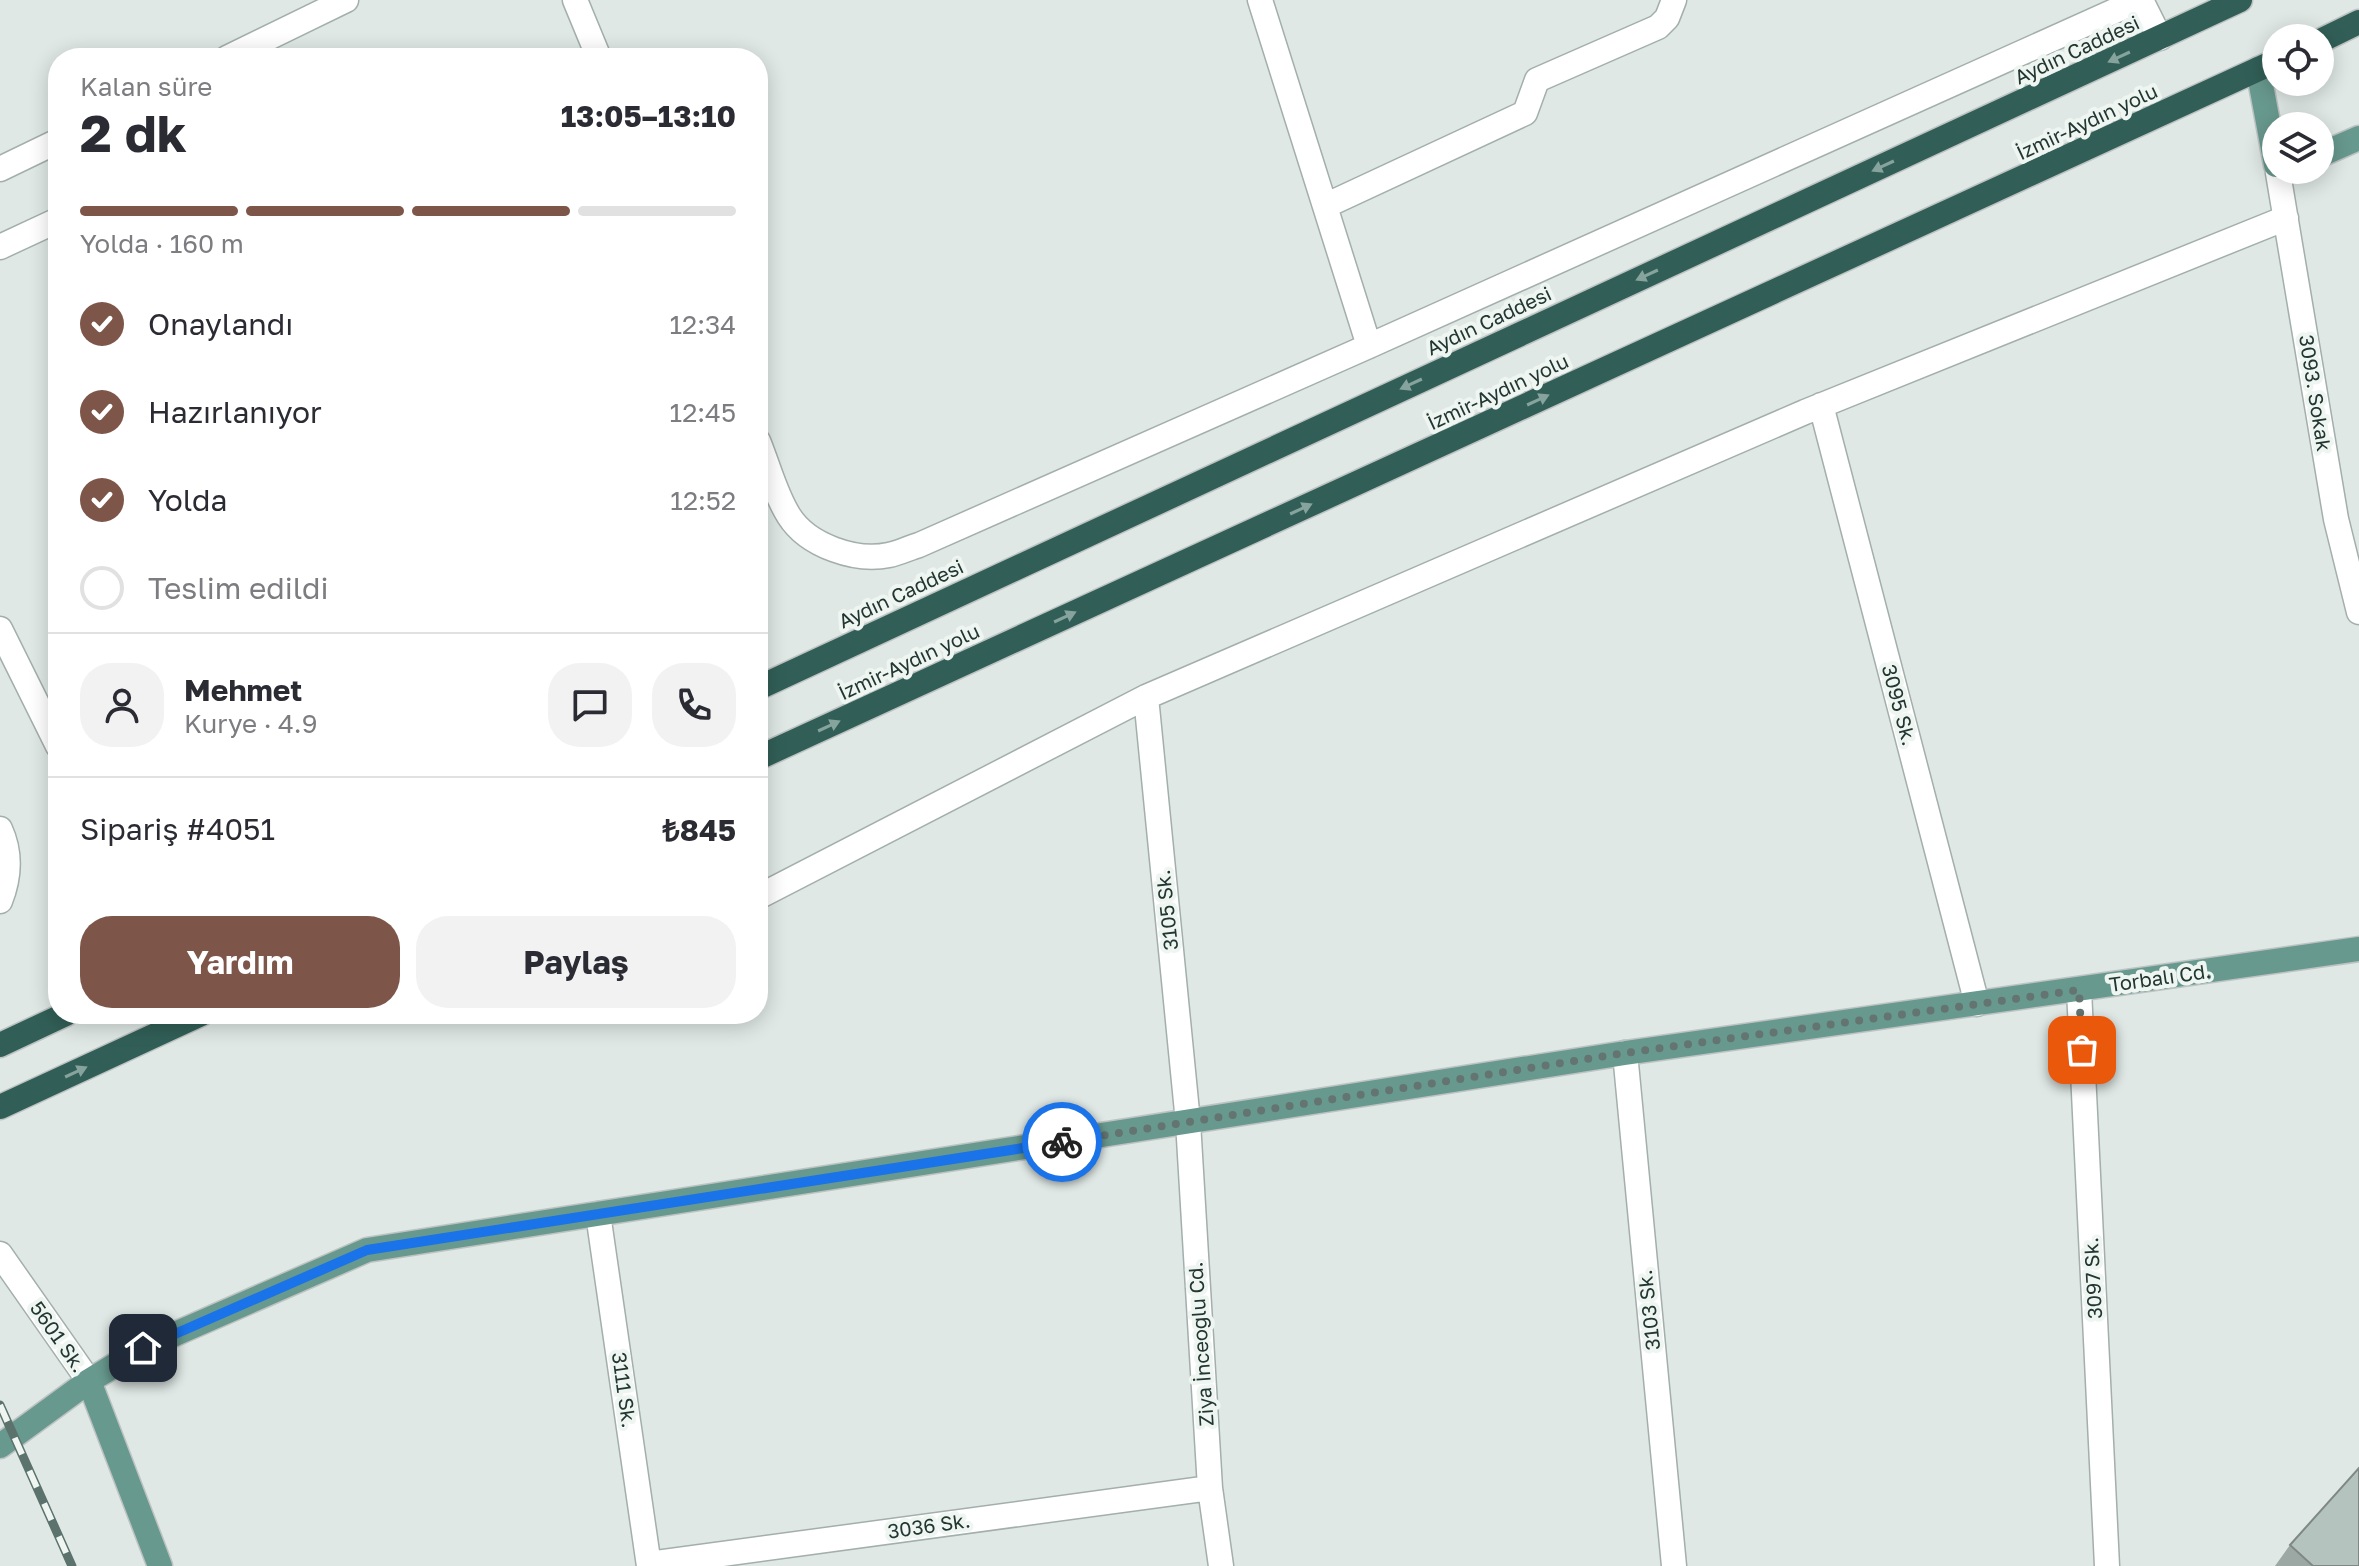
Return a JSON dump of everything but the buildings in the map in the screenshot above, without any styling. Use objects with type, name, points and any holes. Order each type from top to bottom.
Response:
[{"type":"highway","name":"Aydın Caddesi","points":[[768,683],[2240,0]]},
{"type":"highway","points":[[2334,34],[2359,22]]},
{"type":"highway","name":"İzmir-Aydın yolu","points":[[768,753],[2262,67]]},
{"type":"highway","points":[[0,1045],[48,1022]]},
{"type":"highway","points":[[3,1105],[179,1024]]},
{"type":"main road","points":[[2334,149],[2359,138]]},
{"type":"main road","name":"Torbalı Cd.","points":[[0,1446],[89,1381],[143,1348],[367,1250],[1625,1053],[2359,949]]},
{"type":"main road","points":[[89,1381],[160,1566]]},
{"type":"street","points":[[248,48],[346,0]]},
{"type":"street","points":[[575,0],[595,48]]},
{"type":"street","points":[[1260,0],[1369,346]]},
{"type":"street","points":[[1325,206],[1525,113],[1537,80],[1658,27],[1667,18],[1674,0]]},
{"type":"street","points":[[768,465],[789,516],[806,533],[829,547],[853,555],[887,556],[919,545],[1369,346],[2140,0],[2160,38]]},
{"type":"street","points":[[0,169],[48,146]]},
{"type":"street","name":"3093. Sokak","points":[[2281,184],[2347,518],[2359,612]]},
{"type":"street","points":[[768,892],[1146,697],[1821,405],[2286,218]]},
{"type":"street","points":[[0,247],[48,225]]},
{"type":"street","name":"3095 Sk.","points":[[1821,405],[1977,1004]]},
{"type":"street","points":[[2,637],[48,727]]},
{"type":"street","name":"3105 Sk.","points":[[1146,697],[1188,1122]]},
{"type":"street","points":[[0,829],[9,861],[7,882],[0,901]]},
{"type":"street","name":"3097 Sk.","points":[[2079,990],[2107,1566]]},
{"type":"street","name":"3103 Sk.","points":[[1625,1053],[1674,1566]]},
{"type":"street","name":"Ziya İnceoglu Cd.","points":[[1188,1122],[1210,1488],[1221,1566]]},
{"type":"street","name":"3111 Sk.","points":[[598,1214],[649,1565]]},
{"type":"street","name":"5601 Sk.","points":[[0,1254],[89,1381]]},
{"type":"street","name":"3036 Sk.","points":[[649,1565],[1210,1488]]},
{"type":"railway","points":[[0,1405],[72,1566]]},
{"type":"way so far","points":[[1062,1142],[1625,1053],[2079,990],[2082,1050]]},
{"type":"route","points":[[143,1348],[367,1250],[1062,1142]]}]
